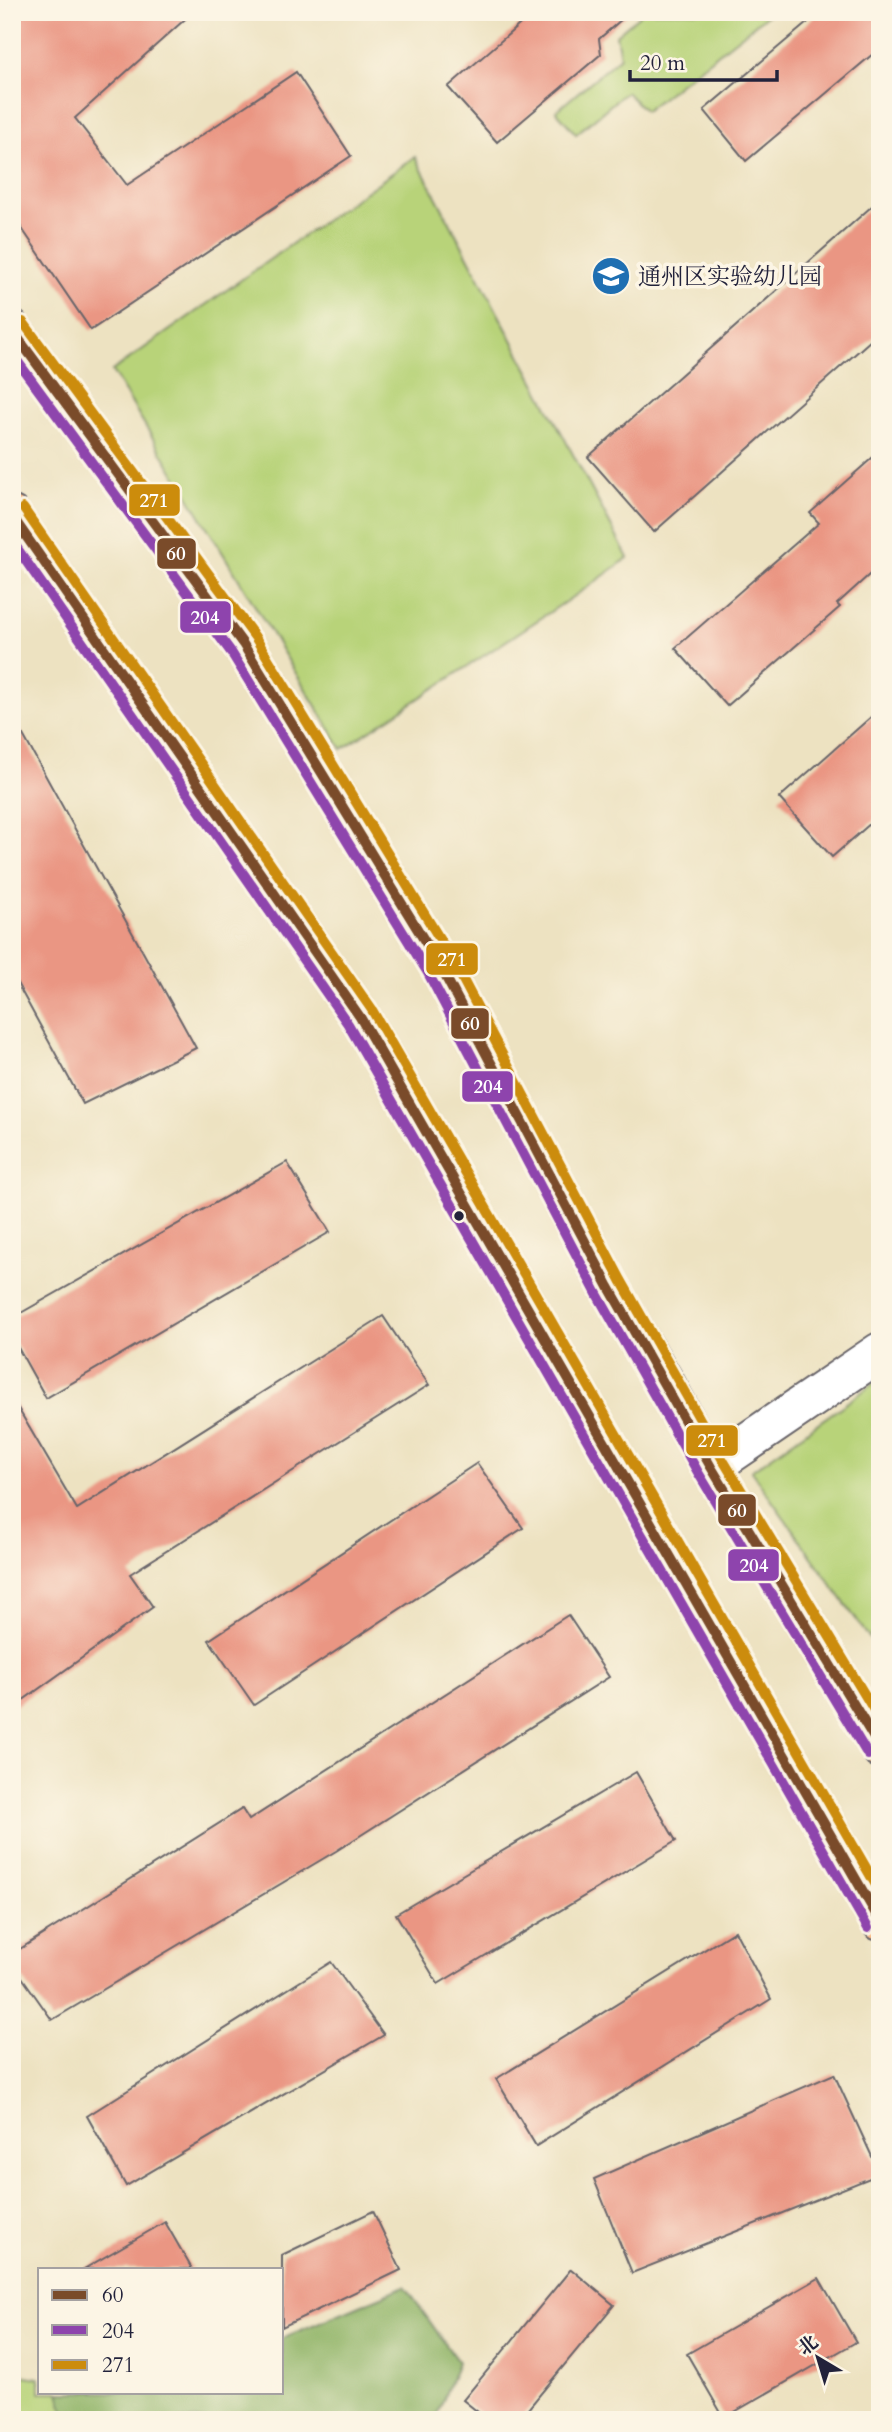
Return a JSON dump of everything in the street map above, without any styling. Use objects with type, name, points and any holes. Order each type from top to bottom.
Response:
[{"type":"main road","points":[[12,330],[251,656],[440,966],[609,1287],[711,1467],[880,1748]]},
{"type":"main road","points":[[12,516],[360,1017],[880,1922]]},
{"type":"street","points":[[711,1467],[880,1352]]},
{"type":"green space","points":[[643,12],[771,12],[645,111],[626,92],[576,134],[556,111],[620,57],[616,35]]},
{"type":"green space","points":[[415,157],[628,558],[342,749],[112,371]]},
{"type":"green space","points":[[880,1379],[880,1653],[751,1471]]},
{"type":"green space","points":[[405,2286],[458,2362],[435,2420],[67,2420],[60,2394],[284,2394],[284,2337]]},
{"type":"green space","points":[[12,2374],[38,2378],[38,2394],[60,2394],[67,2420],[12,2420]]},
{"type":"building","points":[[12,12],[193,12],[75,118],[127,185],[296,72],[351,156],[91,330],[12,214]]},
{"type":"building","points":[[534,12],[630,12],[599,39],[601,54],[497,142],[448,87]]},
{"type":"building","points":[[820,12],[880,12],[880,48],[746,161],[704,110]]},
{"type":"building","points":[[880,199],[880,332],[654,532],[588,457]]},
{"type":"building","points":[[880,451],[880,565],[837,604],[840,607],[727,706],[675,648],[819,523],[810,513]]},
{"type":"building","points":[[880,709],[880,815],[832,857],[779,798]]},
{"type":"building","points":[[12,715],[196,1048],[83,1104],[12,974]]},
{"type":"building","points":[[287,1162],[330,1232],[46,1398],[12,1337],[12,1318]]},
{"type":"building","points":[[383,1316],[429,1385],[130,1574],[153,1607],[12,1708],[12,1398],[77,1509]]},
{"type":"building","points":[[477,1463],[523,1528],[254,1705],[209,1640]]},
{"type":"building","points":[[568,1615],[609,1677],[336,1851],[52,2020],[12,1963],[12,1954],[242,1809],[249,1820]]},
{"type":"building","points":[[636,1772],[676,1841],[438,1984],[396,1914]]},
{"type":"building","points":[[735,1931],[771,1999],[536,2146],[496,2079]]},
{"type":"building","points":[[331,1962],[384,2035],[126,2186],[87,2116]]},
{"type":"building","points":[[834,2074],[880,2174],[632,2273],[594,2179]]},
{"type":"building","points":[[373,2211],[401,2270],[284,2326],[282,2255]]},
{"type":"building","points":[[165,2222],[191,2268],[86,2268]]},
{"type":"building","points":[[571,2269],[614,2305],[519,2420],[488,2420],[463,2400]]},
{"type":"building","points":[[819,2278],[856,2342],[724,2418],[687,2354]]},
{"type":"transit line","name":"271","points":[[23,322],[255,637],[452,959],[621,1280],[723,1460],[880,1720]]},
{"type":"transit line","name":"60","points":[[12,330],[243,644],[440,966],[609,1287],[711,1467],[880,1748]]},
{"type":"transit line","name":"204","points":[[12,354],[231,652],[428,973],[597,1294],[699,1474],[868,1755]]},
{"type":"transit line","name":"271","points":[[23,508],[372,1010],[880,1892]]},
{"type":"transit line","name":"60","points":[[12,516],[360,1017],[880,1921]]},
{"type":"transit line","name":"204","points":[[12,541],[348,1024],[868,1928]]},
{"type":"place","name":"通州区实验幼儿园","points":[[611,276]]}]
